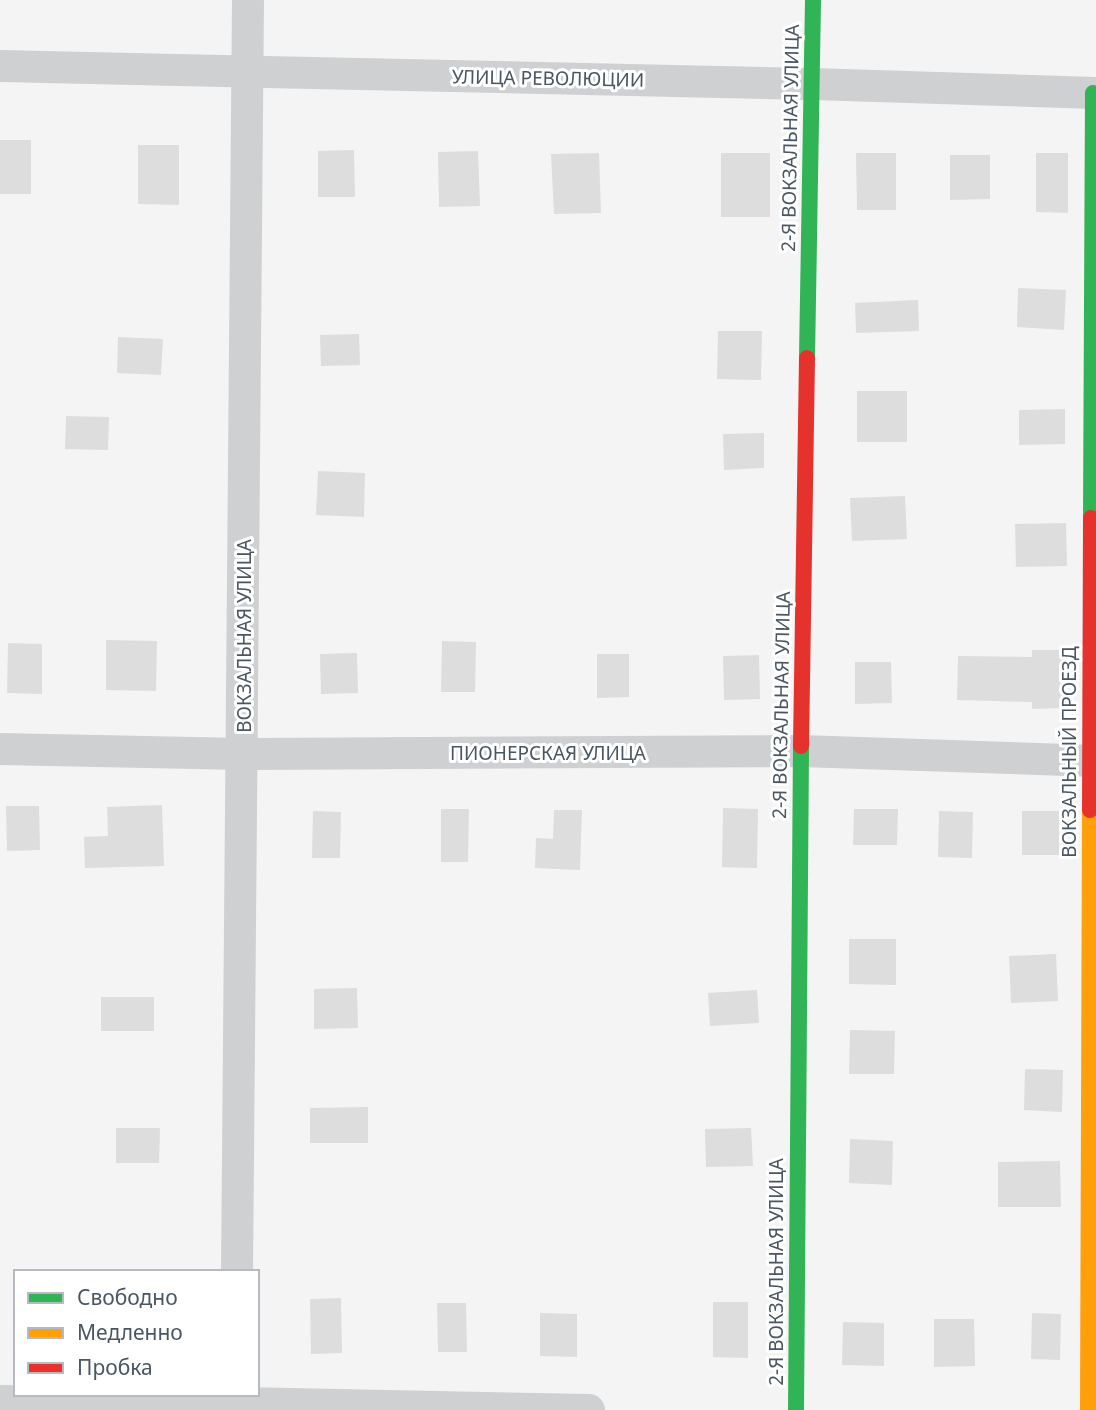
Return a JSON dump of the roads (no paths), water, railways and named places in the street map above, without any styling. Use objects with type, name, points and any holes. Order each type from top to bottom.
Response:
[{"type":"street","name":"ВОКЗАЛЬНАЯ УЛИЦА","points":[[237,1270],[248,0]]},
{"type":"street","name":"2-Я ВОКЗАЛЬНАЯ УЛИЦА","points":[[796,1410],[813,0]]},
{"type":"street","name":"УЛИЦА РЕВОЛЮЦИИ","points":[[0,66],[1094,93]]},
{"type":"street","name":"ВОКЗАЛЬНЫЙ ПРОЕЗД","points":[[1088,1410],[1094,93]]},
{"type":"street","name":"ПИОНЕРСКАЯ УЛИЦА","points":[[0,749],[243,754],[802,751],[1093,761]]},
{"type":"street","points":[[0,1401],[236,1402],[589,1410]]}]
